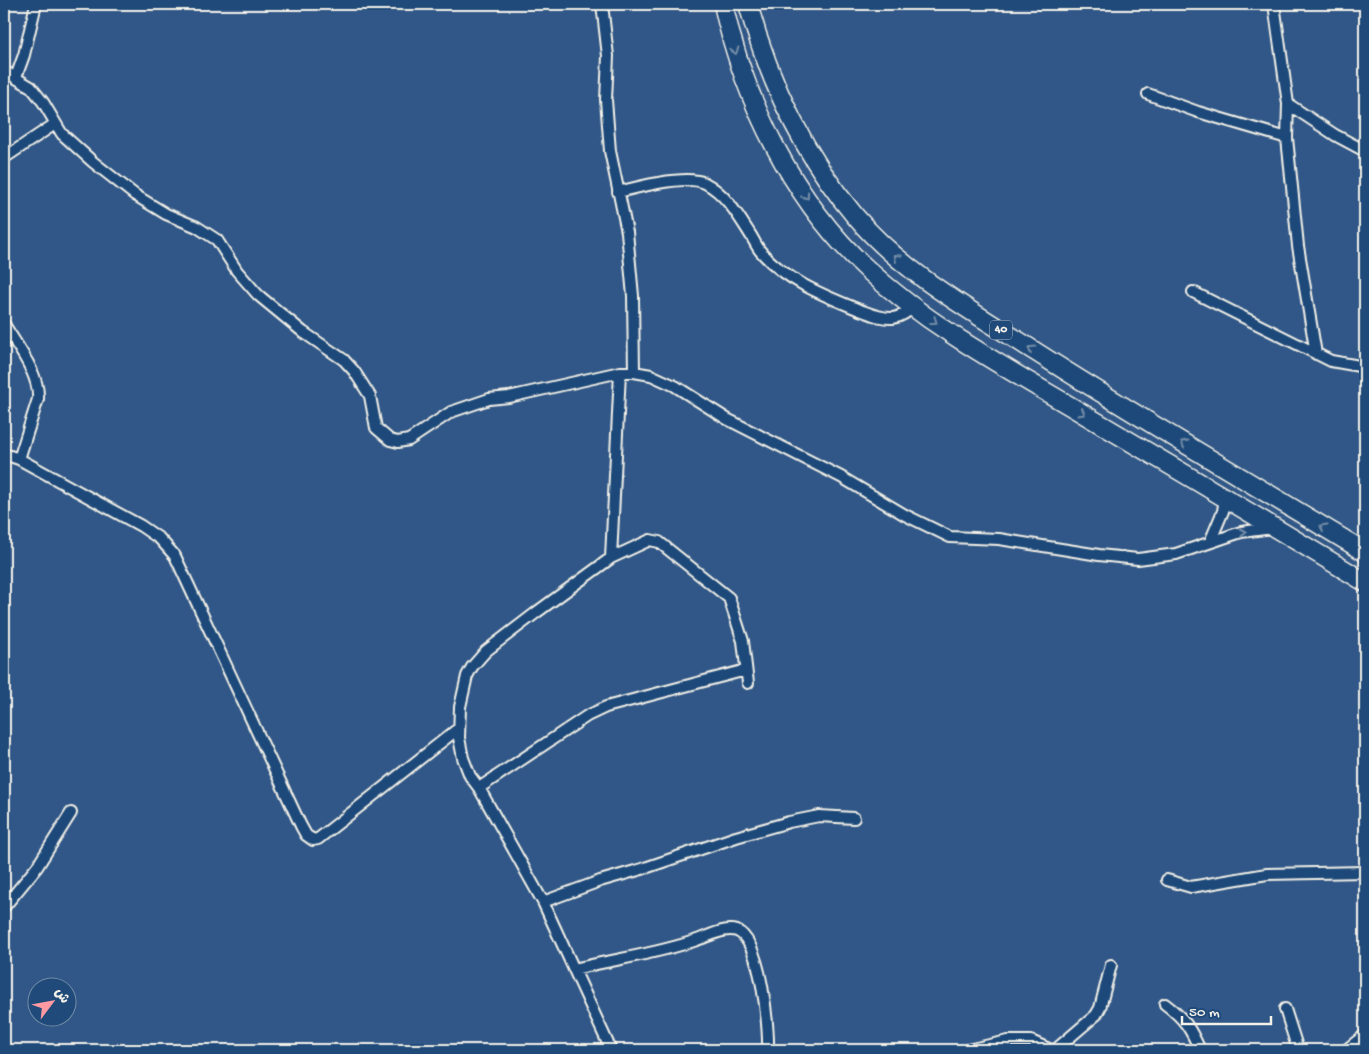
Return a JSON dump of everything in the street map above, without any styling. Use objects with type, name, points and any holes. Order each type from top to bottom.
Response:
[{"type":"highway","name":"40","points":[[723,4],[736,56],[763,123],[798,186],[829,229],[865,268],[913,307],[958,338],[1365,582]]},
{"type":"highway","name":"40","points":[[748,4],[775,87],[809,153],[855,216],[896,257],[935,288],[1052,362],[1365,552]]},
{"type":"highway","points":[[1039,388],[1052,362]]},
{"type":"street","points":[[16,77],[24,55],[36,4]]},
{"type":"street","points":[[602,4],[608,56],[606,100],[610,151],[628,241],[633,296],[634,372]]},
{"type":"street","points":[[1274,4],[1288,104],[1287,138],[1298,246],[1316,354]]},
{"type":"street","points":[[4,70],[31,87],[69,142],[121,185],[166,214],[197,227],[217,240],[237,271],[258,296],[303,332],[344,360],[354,371],[370,396],[376,428],[390,440],[398,442],[409,440],[451,412],[489,399],[509,397],[620,372],[634,372],[651,375],[675,386],[727,419],[841,477],[904,515],[950,537],[999,539],[1099,556],[1138,559],[1176,554],[1241,532],[1277,528]]},
{"type":"street","points":[[1148,94],[1198,112],[1287,138]]},
{"type":"street","points":[[1288,104],[1335,135],[1365,151]]},
{"type":"street","points":[[4,158],[55,124]]},
{"type":"street","points":[[618,192],[665,182],[691,180],[704,182],[721,194],[739,216],[760,252],[774,266],[792,279],[877,317],[894,318],[906,314],[913,307]]},
{"type":"street","points":[[1193,292],[1331,361],[1365,367]]},
{"type":"street","points":[[4,324],[34,377],[39,390],[38,399],[19,459]]},
{"type":"street","points":[[612,558],[620,372]]},
{"type":"street","points":[[4,454],[19,459],[141,526],[160,539],[175,556],[301,826],[306,835],[313,840],[318,839],[459,728]]},
{"type":"street","points":[[1210,542],[1223,511],[1225,498]]},
{"type":"street","points":[[610,1050],[543,902],[480,788],[470,776],[463,758],[459,738],[460,707],[468,676],[480,656],[537,612],[612,558],[650,540],[659,542],[728,598],[743,641],[748,683]]},
{"type":"street","points":[[480,788],[587,716],[606,707],[746,670]]},
{"type":"street","points":[[4,907],[37,867],[71,813]]},
{"type":"street","points":[[543,902],[600,881],[789,822],[819,816],[854,818]]},
{"type":"street","points":[[1167,880],[1191,887],[1267,874],[1365,872]]},
{"type":"street","points":[[574,969],[677,947],[730,929],[740,932],[755,959],[767,1018],[768,1050]]},
{"type":"street","points":[[966,1050],[1008,1041],[1031,1041],[1053,1050],[1096,1015],[1100,1008],[1111,965]]},
{"type":"street","points":[[1165,1004],[1181,1016],[1190,1028],[1200,1050]]},
{"type":"street","points":[[1285,1010],[1298,1050]]},
{"type":"street","points":[[1346,1050],[1365,1035]]}]
